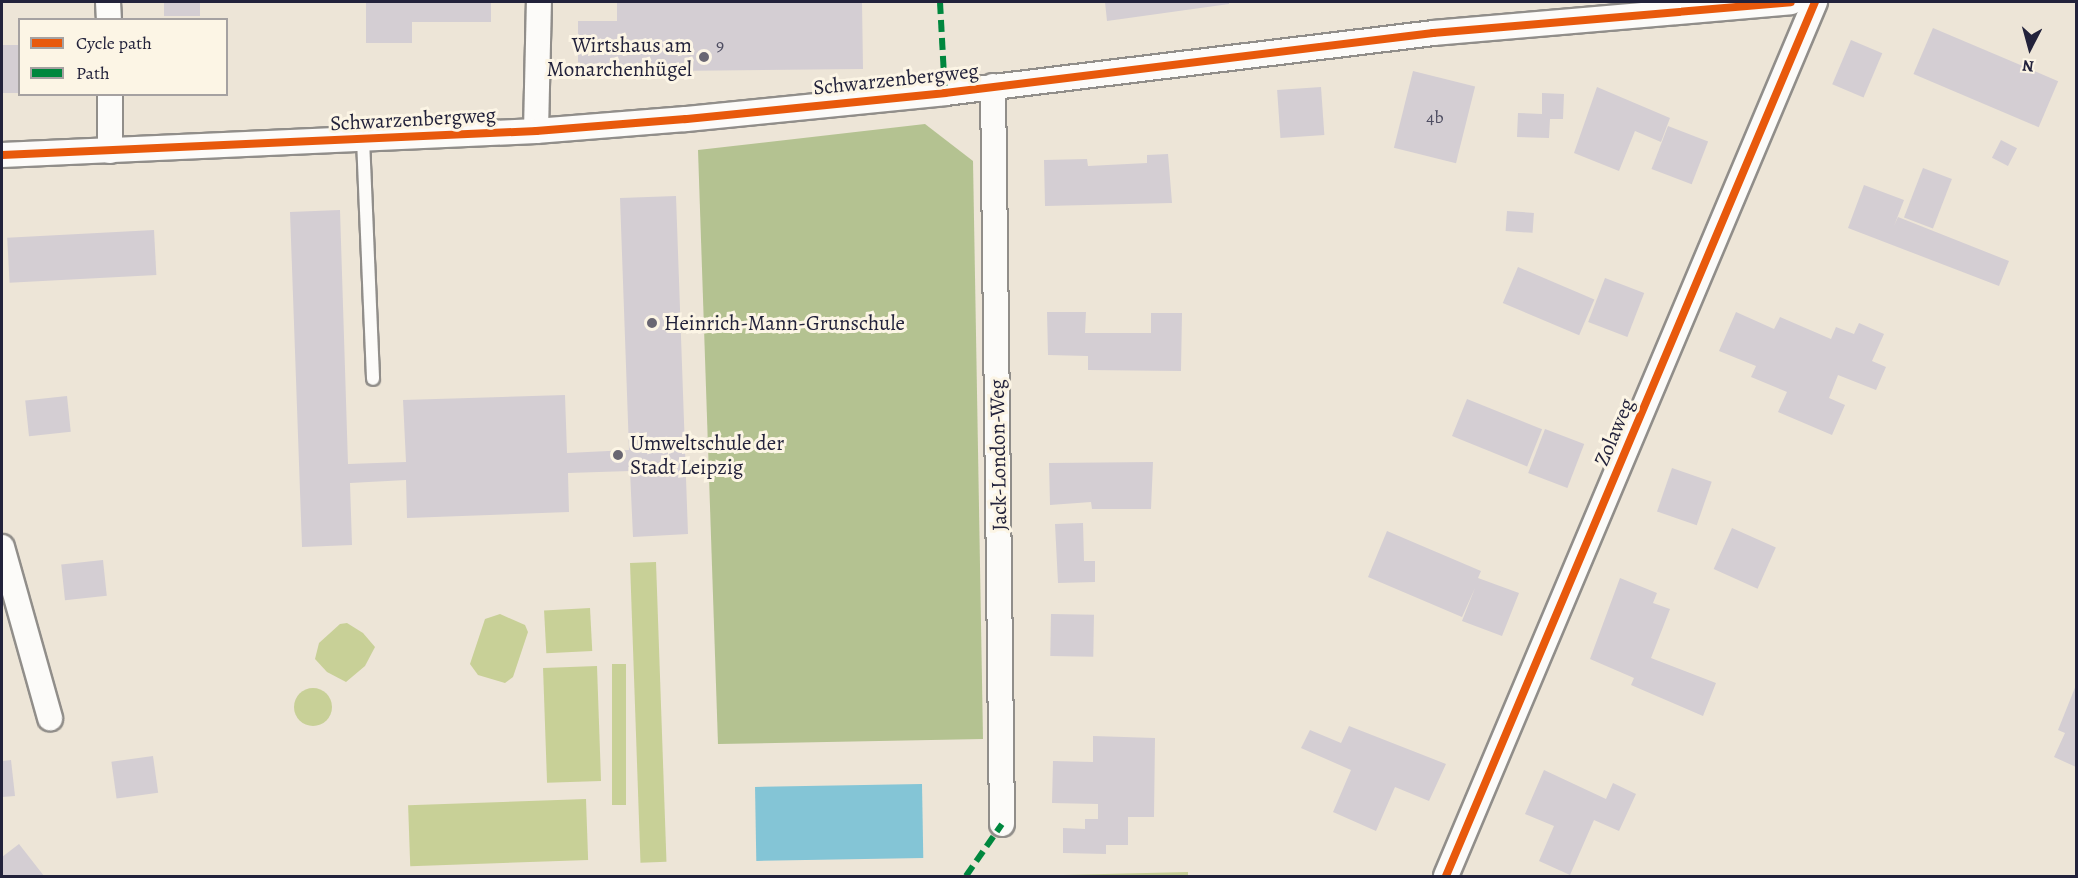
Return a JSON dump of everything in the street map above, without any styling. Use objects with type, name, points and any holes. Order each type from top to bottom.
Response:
[{"type":"street","points":[[108,2],[109,18]]},
{"type":"street","points":[[536,131],[539,2]]},
{"type":"street","name":"Schwarzenbergweg","points":[[2,155],[536,131],[993,86],[1433,33],[1791,2]]},
{"type":"street","name":"Zolaweg","points":[[1446,876],[1815,2]]},
{"type":"street","name":"Jack-London-Weg","points":[[993,86],[1002,824]]},
{"type":"street","points":[[110,96],[110,151]]},
{"type":"street","points":[[2,547],[50,718]]},
{"type":"lane","points":[[363,139],[373,379]]},
{"type":"green space","points":[[925,124],[973,161],[983,739],[718,744],[698,150]]},
{"type":"green space","points":[[656,562],[666,862],[640,863],[630,563]]},
{"type":"green space","points":[[590,608],[592,651],[546,653],[544,610]]},
{"type":"green space","points":[[500,614],[525,625],[528,632],[513,677],[505,683],[478,675],[470,664],[485,619]]},
{"type":"green space","points":[[347,623],[363,633],[375,647],[365,666],[346,682],[327,672],[315,659],[319,643],[340,624]]},
{"type":"green space","points":[[612,664],[626,664],[626,805],[612,805]]},
{"type":"green space","points":[[597,666],[601,781],[547,783],[543,668]]},
{"type":"green space","points":[[313,688],[326,694],[332,707],[326,720],[313,726],[300,720],[294,707],[300,694]]},
{"type":"green space","points":[[586,799],[588,860],[410,866],[408,805]]},
{"type":"green space","points":[[1188,872],[1188,876],[1021,876]]},
{"type":"water","points":[[922,784],[923,858],[756,861],[755,787]]},
{"type":"building","points":[[164,2],[200,2],[200,16],[164,16]]},
{"type":"building","points":[[366,2],[491,2],[491,22],[412,22],[412,43],[366,43]]},
{"type":"building","points":[[617,2],[862,2],[863,69],[578,72],[578,21],[617,21]]},
{"type":"building","points":[[1105,2],[1229,2],[1229,4],[1107,21]]},
{"type":"building","points":[[1933,28],[2058,81],[2039,127],[1913,74]]},
{"type":"building","points":[[1851,40],[1882,53],[1864,97],[1832,84]]},
{"type":"building","points":[[2,45],[18,45],[18,93],[2,93]]},
{"type":"building","points":[[1413,71],[1475,86],[1456,163],[1394,148]]},
{"type":"building","points":[[1321,87],[1324,135],[1280,138],[1277,90]]},
{"type":"building","points":[[1597,87],[1670,118],[1661,142],[1635,131],[1619,171],[1574,153]]},
{"type":"building","points":[[1542,93],[1564,94],[1563,119],[1550,119],[1549,138],[1517,137],[1518,113],[1542,114]]},
{"type":"building","points":[[1668,126],[1708,141],[1692,184],[1652,169]]},
{"type":"building","points":[[2001,140],[2017,148],[2008,166],[1992,158]]},
{"type":"building","points":[[1168,154],[1172,203],[1045,206],[1044,160],[1087,159],[1088,166],[1147,163],[1147,155]]},
{"type":"building","points":[[1923,168],[1952,179],[1933,229],[1904,217]]},
{"type":"building","points":[[1864,185],[1904,200],[1894,226],[1898,217],[2009,261],[1999,286],[1848,228]]},
{"type":"building","name":"Heinrich-Mann-Grunschule","points":[[676,196],[688,534],[633,537],[630,471],[568,473],[569,512],[407,518],[406,480],[350,483],[352,545],[302,547],[290,212],[340,210],[348,464],[406,462],[403,400],[565,395],[567,453],[629,450],[620,198]]},
{"type":"building","points":[[1507,211],[1534,213],[1533,233],[1506,231]]},
{"type":"building","points":[[154,230],[156,275],[10,283],[7,238]]},
{"type":"building","points":[[1518,267],[1594,299],[1579,335],[1503,303]]},
{"type":"building","points":[[1605,278],[1644,293],[1627,337],[1588,322]]},
{"type":"building","points":[[1047,312],[1086,312],[1085,333],[1151,333],[1151,313],[1182,313],[1181,371],[1088,370],[1088,356],[1048,355]]},
{"type":"building","points":[[1736,312],[1774,329],[1780,317],[1831,339],[1836,327],[1854,334],[1859,323],[1884,334],[1872,361],[1886,367],[1876,390],[1838,375],[1829,398],[1845,405],[1832,435],[1778,412],[1787,392],[1751,377],[1756,366],[1719,351]]},
{"type":"building","points":[[67,396],[71,432],[29,436],[25,400]]},
{"type":"building","points":[[1467,399],[1542,429],[1527,466],[1452,436]]},
{"type":"building","points":[[1545,429],[1584,444],[1567,488],[1528,473]]},
{"type":"building","points":[[1153,462],[1151,509],[1092,509],[1091,502],[1050,505],[1049,463]]},
{"type":"building","points":[[1672,468],[1712,482],[1697,525],[1657,511]]},
{"type":"building","points":[[1083,523],[1084,561],[1095,561],[1095,582],[1058,583],[1055,524]]},
{"type":"building","points":[[1732,528],[1776,548],[1758,589],[1714,569]]},
{"type":"building","points":[[1387,531],[1481,571],[1478,578],[1519,593],[1502,636],[1462,621],[1475,588],[1462,617],[1368,577]]},
{"type":"building","points":[[103,560],[107,596],[65,600],[61,564]]},
{"type":"building","points":[[1620,578],[1657,593],[1653,603],[1670,609],[1651,658],[1716,683],[1703,716],[1631,685],[1634,678],[1590,659]]},
{"type":"building","points":[[1051,614],[1094,615],[1093,657],[1050,656]]},
{"type":"building","points":[[2076,685],[2076,767],[2054,757],[2065,733],[2058,730]]},
{"type":"building","points":[[1349,726],[1446,764],[1429,801],[1395,787],[1376,831],[1333,812],[1351,770],[1301,748],[1310,730],[1341,743]]},
{"type":"building","points":[[1093,736],[1155,738],[1154,817],[1128,817],[1128,845],[1106,845],[1106,854],[1063,853],[1063,828],[1085,829],[1085,819],[1098,819],[1098,804],[1052,803],[1053,761],[1093,762]]},
{"type":"building","points":[[153,756],[158,793],[117,798],[111,762]]},
{"type":"building","points":[[11,760],[15,796],[2,797],[2,761]]},
{"type":"building","points":[[1544,770],[1606,799],[1613,783],[1636,794],[1619,831],[1594,820],[1570,875],[1539,861],[1554,826],[1525,814]]},
{"type":"building","points":[[19,844],[44,876],[2,876],[2,857]]},
{"type":"marked path","points":[[940,2],[945,93]]},
{"type":"marked path","points":[[966,876],[1002,824]]},
{"type":"cycle path","points":[[2,155],[536,131],[686,119],[945,93],[1433,33],[1791,2]]},
{"type":"cycle path","points":[[1446,876],[1815,2]]},
{"type":"place","name":"Wirtshaus am Monarchenhügel","points":[[704,57]]},
{"type":"place","name":"Heinrich-Mann-Grunschule","points":[[652,323]]},
{"type":"place","name":"Umweltschule der Stadt Leipzig","points":[[618,455]]}]
